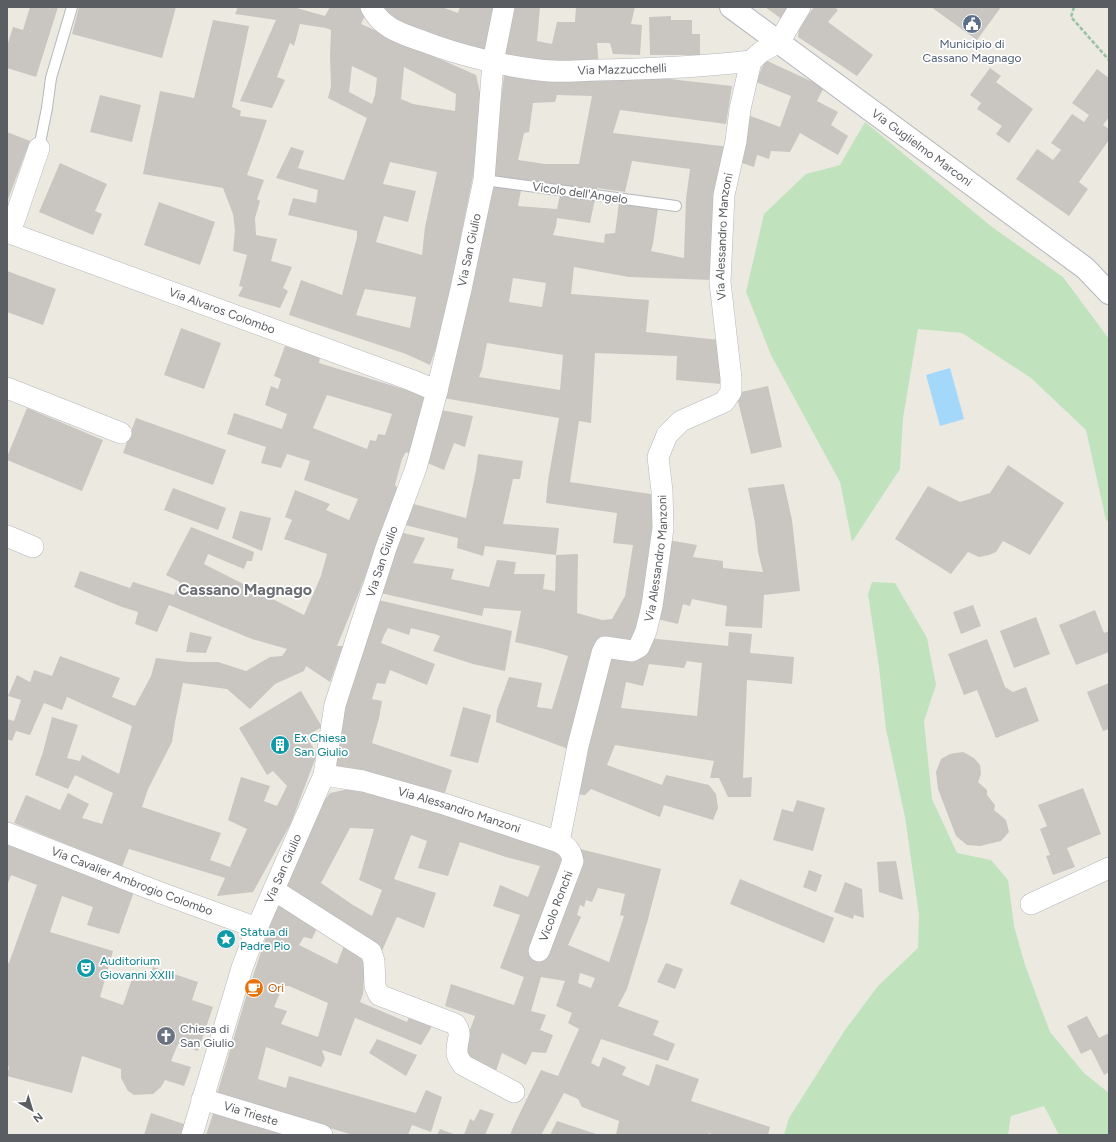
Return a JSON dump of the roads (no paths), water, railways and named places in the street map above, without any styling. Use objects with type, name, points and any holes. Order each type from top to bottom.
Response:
[{"type":"street","name":"Via Mazzucchelli","points":[[371,7],[374,14],[383,24],[398,32],[433,46],[493,62],[540,71],[662,69],[714,66],[751,61]]},
{"type":"street","name":"Via San Giulio","points":[[192,1135],[242,968],[257,928],[324,775],[335,705],[386,548],[416,468],[437,391],[461,289],[484,180],[493,62],[504,7]]},
{"type":"street","name":"Via Guglielmo Marconi","points":[[731,7],[1084,268],[1109,293]]},
{"type":"street","points":[[751,61],[761,52],[779,42],[800,7]]},
{"type":"street","name":"Via Alessandro Manzoni","points":[[324,775],[370,783],[444,804],[559,842],[578,746],[602,653],[605,647],[632,651],[639,647],[646,631],[652,606],[663,528],[662,491],[658,457],[667,435],[681,421],[724,402],[731,392],[731,378],[720,282],[724,196],[736,140],[741,102],[751,61]]},
{"type":"street","points":[[8,232],[14,221],[40,148]]},
{"type":"street","name":"Via Alvaros Colombo","points":[[8,232],[411,380],[437,391]]},
{"type":"street","points":[[7,388],[120,433]]},
{"type":"street","points":[[7,536],[33,547]]},
{"type":"street","name":"Via Cavalier Ambrogio Colombo","points":[[7,833],[161,893],[257,928]]},
{"type":"street","name":"Vicolo Ronchi","points":[[539,951],[573,861],[572,854],[567,847],[559,842]]},
{"type":"street","points":[[1031,904],[1109,868]]},
{"type":"street","points":[[274,890],[371,952],[374,961],[375,986],[379,995],[455,1024],[459,1035],[456,1050],[463,1065],[514,1092]]},
{"type":"street","name":"Via Trieste","points":[[202,1099],[322,1135]]},
{"type":"lane","points":[[40,148],[51,78],[72,7]]},
{"type":"lane","name":"Vicolo dell'Angelo","points":[[484,180],[676,206]]},
{"type":"water","points":[[950,368],[964,419],[940,426],[926,375]]},
{"type":"place","name":"Municipio di Cassano Magnago","points":[[972,24]]},
{"type":"place","name":"Ex Chiesa San Giulio","points":[[280,745]]},
{"type":"place","name":"Statua di Padre Pio","points":[[226,939]]},
{"type":"place","name":"Auditorium Giovanni XXIII","points":[[86,968]]},
{"type":"place","name":"Ori","points":[[254,988]]},
{"type":"place","name":"Chiesa di San Giulio","points":[[166,1036]]},
{"type":"district","name":"Cassano Magnago","points":[[245,589]]}]
